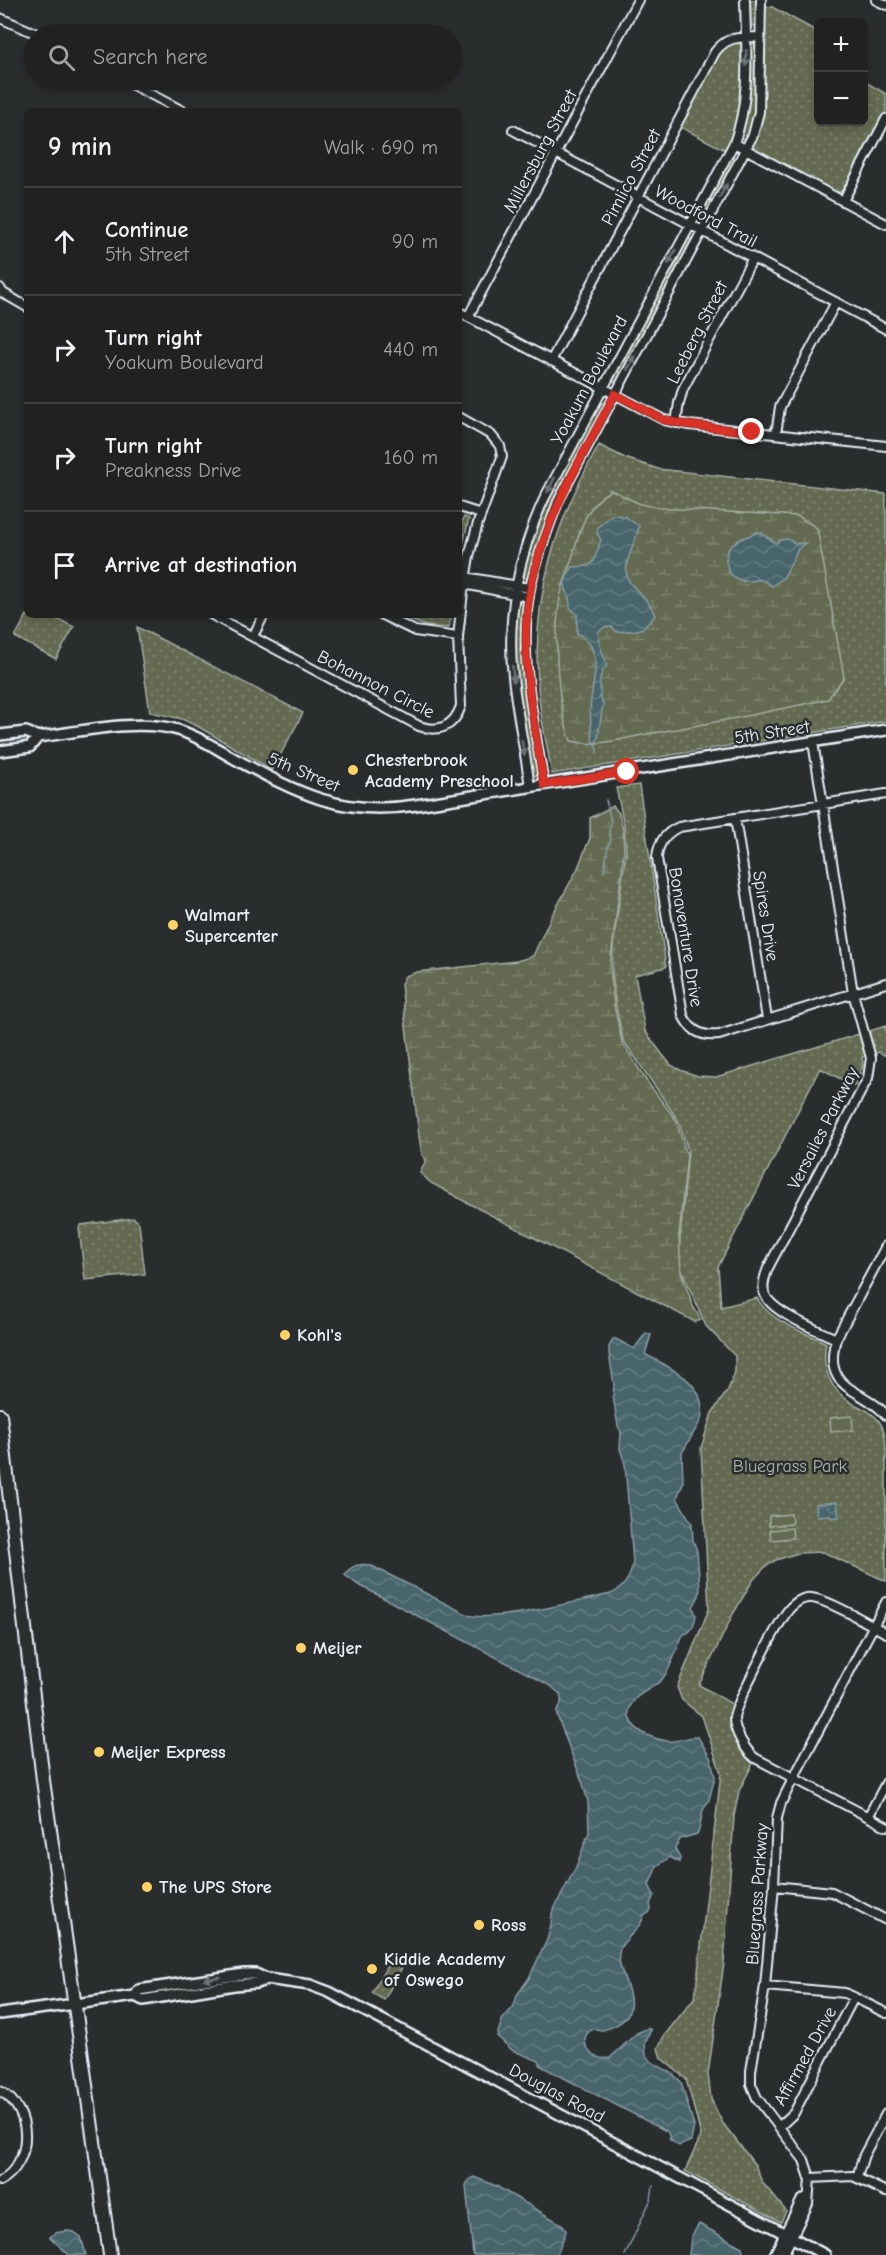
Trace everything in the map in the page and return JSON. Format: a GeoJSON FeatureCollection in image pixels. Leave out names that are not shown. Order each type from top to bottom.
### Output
{"type":"FeatureCollection","features":[{"type":"Feature","properties":{"kind":"main road"},"geometry":{"type":"LineString","coordinates":[[0,1415],[33,1700],[110,2255]]}},
{"type":"Feature","properties":{"kind":"street","name":"Millersburg Street"},"geometry":{"type":"LineString","coordinates":[[468,317],[638,0]]}},
{"type":"Feature","properties":{"kind":"street","name":"Yoakum Boulevard"},"geometry":{"type":"LineString","coordinates":[[530,787],[512,674],[515,590],[537,515],[601,388],[734,143],[742,117],[746,38],[745,0]]}},
{"type":"Feature","properties":{"kind":"street","name":"Yoakum Boulevard"},"geometry":{"type":"LineString","coordinates":[[544,785],[526,670],[526,630],[530,588],[545,536],[558,502],[753,135],[759,112],[761,0]]}},
{"type":"Feature","properties":{"kind":"street"},"geometry":{"type":"LineString","coordinates":[[876,0],[886,5]]}},
{"type":"Feature","properties":{"kind":"street"},"geometry":{"type":"LineString","coordinates":[[0,18],[24,28]]}},
{"type":"Feature","properties":{"kind":"street","name":"Pimlico Street"},"geometry":{"type":"LineString","coordinates":[[551,361],[715,52],[725,41],[760,37]]}},
{"type":"Feature","properties":{"kind":"street"},"geometry":{"type":"LineString","coordinates":[[142,90],[177,108]]}},
{"type":"Feature","properties":{"kind":"street"},"geometry":{"type":"LineString","coordinates":[[843,201],[886,119]]}},
{"type":"Feature","properties":{"kind":"street","name":"Woodford Trail"},"geometry":{"type":"LineString","coordinates":[[513,130],[886,328]]}},
{"type":"Feature","properties":{"kind":"street"},"geometry":{"type":"LineString","coordinates":[[734,143],[886,224]]}},
{"type":"Feature","properties":{"kind":"street","name":"Leeberg Street"},"geometry":{"type":"LineString","coordinates":[[676,423],[683,389],[753,258]]}},
{"type":"Feature","properties":{"kind":"street"},"geometry":{"type":"LineString","coordinates":[[1,292],[24,305]]}},
{"type":"Feature","properties":{"kind":"street"},"geometry":{"type":"LineString","coordinates":[[776,434],[780,407],[836,302]]}},
{"type":"Feature","properties":{"kind":"street"},"geometry":{"type":"LineString","coordinates":[[462,314],[656,417],[676,423],[886,446]]}},
{"type":"Feature","properties":{"kind":"street","name":"Bohannon Circle"},"geometry":{"type":"LineString","coordinates":[[462,419],[491,435],[500,446],[502,453],[501,463],[481,514],[465,580],[462,604]]}},
{"type":"Feature","properties":{"kind":"street"},"geometry":{"type":"LineString","coordinates":[[462,508],[481,514]]}},
{"type":"Feature","properties":{"kind":"street"},"geometry":{"type":"LineString","coordinates":[[465,580],[515,590],[529,597]]}},
{"type":"Feature","properties":{"kind":"street"},"geometry":{"type":"LineString","coordinates":[[515,590],[530,588]]}},
{"type":"Feature","properties":{"kind":"street","name":"Bohannon Circle"},"geometry":{"type":"LineString","coordinates":[[218,618],[419,726],[433,730],[442,729],[451,724],[459,714],[461,706],[458,637],[460,618]]}},
{"type":"Feature","properties":{"kind":"street"},"geometry":{"type":"LineString","coordinates":[[253,636],[262,618]]}},
{"type":"Feature","properties":{"kind":"street"},"geometry":{"type":"LineString","coordinates":[[388,618],[415,631],[458,637]]}},
{"type":"Feature","properties":{"kind":"street","name":"5th Street"},"geometry":{"type":"LineString","coordinates":[[0,735],[26,732],[38,737],[158,726],[179,730],[202,740],[279,783],[319,799],[348,807],[404,807],[886,730]]}},
{"type":"Feature","properties":{"kind":"street","name":"5th Street"},"geometry":{"type":"LineString","coordinates":[[0,751],[30,747],[38,737]]}},
{"type":"Feature","properties":{"kind":"street","name":"Versailes Parkway"},"geometry":{"type":"LineString","coordinates":[[813,742],[853,993],[871,1058],[868,1078],[773,1258],[764,1280],[766,1296],[775,1307],[836,1339]]}},
{"type":"Feature","properties":{"kind":"street","name":"Bonaventure Drive"},"geometry":{"type":"LineString","coordinates":[[886,794],[679,827],[664,837],[658,851],[681,1006],[687,1024],[698,1032],[711,1036],[886,983]]}},
{"type":"Feature","properties":{"kind":"street","name":"Spires Drive"},"geometry":{"type":"LineString","coordinates":[[735,818],[767,1019]]}},
{"type":"Feature","properties":{"kind":"street"},"geometry":{"type":"LineString","coordinates":[[886,1246],[836,1339],[834,1362],[842,1383],[875,1404],[886,1415]]}},
{"type":"Feature","properties":{"kind":"street"},"geometry":{"type":"LineString","coordinates":[[886,1634],[816,1598],[806,1598],[798,1602],[786,1614],[735,1710],[735,1724],[746,1749],[755,1758],[886,1826]]}},
{"type":"Feature","properties":{"kind":"street","name":"Bluegrass Parkway"},"geometry":{"type":"LineString","coordinates":[[810,2178],[804,2160],[757,2098],[751,2084],[751,2071],[765,1986],[774,1886],[777,1818],[781,1803],[886,1602]]}},
{"type":"Feature","properties":{"kind":"street"},"geometry":{"type":"LineString","coordinates":[[868,1816],[886,1782]]}},
{"type":"Feature","properties":{"kind":"street"},"geometry":{"type":"LineString","coordinates":[[774,1886],[832,1892],[886,1920]]}},
{"type":"Feature","properties":{"kind":"street","name":"Douglas Road"},"geometry":{"type":"LineString","coordinates":[[0,2014],[135,1996],[143,2000],[257,1983],[267,1979],[310,1986],[340,1997],[825,2255]]}},
{"type":"Feature","properties":{"kind":"street"},"geometry":{"type":"LineString","coordinates":[[765,1986],[839,1992],[886,2013]]}},
{"type":"Feature","properties":{"kind":"street","name":"Affirmed Drive"},"geometry":{"type":"LineString","coordinates":[[779,2127],[795,2113],[854,1997]]}},
{"type":"Feature","properties":{"kind":"street"},"geometry":{"type":"LineString","coordinates":[[0,2091],[7,2095],[18,2109],[25,2135],[24,2152],[20,2162],[9,2176],[0,2181]]}},
{"type":"Feature","properties":{"kind":"street"},"geometry":{"type":"LineString","coordinates":[[856,2177],[864,2155],[886,2114]]}},
{"type":"Feature","properties":{"kind":"street"},"geometry":{"type":"LineString","coordinates":[[783,2255],[801,2201],[808,2196],[810,2178],[856,2177],[886,2192]]}},
{"type":"Feature","properties":{"kind":"street"},"geometry":{"type":"LineString","coordinates":[[774,2255],[788,2236]]}},
{"type":"Feature","properties":{"kind":"green space"},"geometry":{"type":"Polygon","coordinates":[[[750,0],[758,0],[757,22],[753,26],[749,23],[750,0]]]}},
{"type":"Feature","properties":{"kind":"green space"},"geometry":{"type":"Polygon","coordinates":[[[764,6],[772,7],[814,30],[814,126],[868,126],[868,83],[886,94],[886,111],[848,182],[840,192],[835,192],[758,151],[735,132],[725,150],[680,127],[723,48],[737,42],[763,43],[764,6]]]}},
{"type":"Feature","properties":{"kind":"green space"},"geometry":{"type":"Polygon","coordinates":[[[731,156],[735,158],[735,162],[708,214],[703,216],[699,212],[731,156]]]}},
{"type":"Feature","properties":{"kind":"green space"},"geometry":{"type":"Polygon","coordinates":[[[686,238],[691,239],[692,243],[619,380],[612,381],[686,238]]]}},
{"type":"Feature","properties":{"kind":"green space"},"geometry":{"type":"Polygon","coordinates":[[[599,402],[605,407],[591,434],[529,579],[526,579],[523,575],[534,534],[549,495],[599,402]]]}},
{"type":"Feature","properties":{"kind":"green space"},"geometry":{"type":"Polygon","coordinates":[[[599,445],[625,458],[658,469],[886,494],[886,721],[552,774],[538,684],[537,651],[543,589],[559,531],[583,474],[599,445]]]}},
{"type":"Feature","properties":{"kind":"green space"},"geometry":{"type":"Polygon","coordinates":[[[611,490],[640,504],[660,508],[798,516],[817,528],[844,677],[828,699],[609,742],[571,741],[566,727],[558,674],[559,604],[585,518],[602,496],[611,490]]]}},
{"type":"Feature","properties":{"kind":"green space"},"geometry":{"type":"Polygon","coordinates":[[[464,517],[469,519],[462,547],[464,517]]]}},
{"type":"Feature","properties":{"kind":"green space"},"geometry":{"type":"Polygon","coordinates":[[[521,602],[523,604],[520,649],[538,773],[536,776],[533,774],[516,679],[517,605],[521,602]]]}},
{"type":"Feature","properties":{"kind":"green space"},"geometry":{"type":"Polygon","coordinates":[[[25,618],[56,618],[74,627],[56,659],[15,637],[25,618]]]}},
{"type":"Feature","properties":{"kind":"green space"},"geometry":{"type":"Polygon","coordinates":[[[411,618],[451,618],[449,628],[426,626],[410,620],[411,618]]]}},
{"type":"Feature","properties":{"kind":"green space"},"geometry":{"type":"Polygon","coordinates":[[[137,627],[303,713],[272,770],[199,727],[182,719],[150,712],[137,627]]]}},
{"type":"Feature","properties":{"kind":"green space","name":"Bluegrass Park"},"geometry":{"type":"Polygon","coordinates":[[[639,785],[666,967],[635,975],[645,1031],[671,1065],[698,1076],[716,1077],[886,1026],[886,1056],[879,1052],[862,1057],[863,1066],[854,1086],[820,1068],[718,1267],[721,1307],[757,1298],[778,1320],[826,1343],[826,1370],[833,1385],[844,1398],[879,1421],[884,1430],[886,1448],[886,1581],[823,1552],[798,1553],[776,1560],[766,1566],[753,1580],[733,1614],[699,1685],[732,1704],[730,1720],[734,1736],[737,1744],[753,1763],[739,1791],[734,1816],[724,1963],[708,2074],[711,2099],[722,2122],[755,2165],[762,2182],[786,2211],[781,2222],[685,2171],[701,2136],[686,2079],[661,2058],[658,2048],[664,2036],[695,1997],[721,1773],[702,1716],[682,1700],[677,1687],[709,1609],[701,1448],[712,1413],[728,1390],[735,1372],[735,1356],[706,1326],[678,1262],[688,1150],[678,1120],[623,1040],[615,1002],[612,971],[613,946],[626,852],[624,824],[616,788],[639,785]]]}},
{"type":"Feature","properties":{"kind":"green space"},"geometry":{"type":"Polygon","coordinates":[[[613,806],[619,813],[623,830],[624,853],[610,966],[614,1005],[622,1042],[646,1080],[676,1120],[687,1155],[679,1236],[681,1272],[693,1306],[701,1320],[695,1322],[466,1202],[431,1183],[420,1173],[426,1160],[422,1155],[419,1136],[401,984],[405,976],[417,972],[517,961],[533,956],[577,870],[590,838],[590,818],[613,806]]]}},
{"type":"Feature","properties":{"kind":"green space"},"geometry":{"type":"Polygon","coordinates":[[[134,1218],[139,1223],[145,1274],[85,1280],[79,1228],[81,1225],[134,1218]]]}},
{"type":"Feature","properties":{"kind":"green space"},"geometry":{"type":"Polygon","coordinates":[[[852,1416],[853,1430],[831,1432],[830,1418],[852,1416]]]}},
{"type":"Feature","properties":{"kind":"green space"},"geometry":{"type":"Polygon","coordinates":[[[791,1514],[792,1524],[769,1526],[769,1516],[791,1514]]]}},
{"type":"Feature","properties":{"kind":"green space"},"geometry":{"type":"Polygon","coordinates":[[[792,1528],[793,1538],[771,1540],[770,1530],[792,1528]]]}},
{"type":"Feature","properties":{"kind":"green space"},"geometry":{"type":"Polygon","coordinates":[[[393,1955],[405,1962],[384,2000],[372,1993],[393,1955]]]}},
{"type":"Feature","properties":{"kind":"water"},"geometry":{"type":"Polygon","coordinates":[[[612,515],[624,516],[639,526],[626,571],[628,579],[655,615],[647,625],[639,630],[617,632],[612,627],[605,627],[598,632],[607,665],[600,679],[600,697],[603,704],[597,742],[593,743],[590,711],[595,672],[594,654],[591,646],[577,633],[577,614],[570,608],[565,584],[573,567],[589,566],[594,561],[601,540],[597,533],[598,527],[612,515]]]}},
{"type":"Feature","properties":{"kind":"water"},"geometry":{"type":"Polygon","coordinates":[[[759,532],[776,543],[788,539],[795,544],[805,543],[798,549],[784,577],[772,586],[762,580],[740,580],[728,570],[726,559],[733,544],[759,532]]]}},
{"type":"Feature","properties":{"kind":"water"},"geometry":{"type":"Polygon","coordinates":[[[646,1333],[651,1335],[645,1354],[686,1378],[694,1386],[702,1407],[701,1420],[682,1453],[683,1483],[677,1498],[692,1524],[700,1588],[699,1596],[693,1607],[696,1615],[692,1629],[683,1635],[663,1678],[637,1697],[629,1714],[635,1727],[658,1739],[671,1741],[698,1737],[711,1759],[715,1777],[697,1834],[680,1839],[675,1849],[680,1858],[679,1862],[670,1857],[657,1866],[649,1885],[654,1895],[650,1904],[651,1909],[620,1948],[620,1966],[630,1997],[629,2012],[622,2021],[611,2028],[592,2030],[587,2034],[585,2040],[588,2050],[593,2055],[610,2058],[637,2033],[648,2028],[651,2030],[645,2043],[646,2056],[653,2063],[672,2073],[681,2082],[694,2126],[691,2141],[679,2146],[670,2140],[668,2132],[541,2066],[539,2061],[512,2050],[497,2036],[502,2020],[514,2006],[517,1995],[529,1978],[547,1940],[552,1913],[576,1867],[589,1832],[588,1802],[557,1715],[561,1695],[551,1686],[357,1584],[345,1575],[357,1565],[372,1566],[468,1615],[480,1617],[538,1610],[611,1594],[620,1589],[629,1577],[633,1562],[625,1464],[620,1449],[621,1432],[613,1396],[614,1385],[609,1347],[613,1339],[616,1339],[634,1349],[646,1333]]]}},
{"type":"Feature","properties":{"kind":"water"},"geometry":{"type":"Polygon","coordinates":[[[837,1502],[839,1517],[817,1516],[816,1504],[837,1502]]]}},
{"type":"Feature","properties":{"kind":"water"},"geometry":{"type":"Polygon","coordinates":[[[474,2177],[496,2186],[563,2225],[566,2231],[557,2255],[473,2255],[466,2186],[468,2180],[474,2177]]]}},
{"type":"Feature","properties":{"kind":"water"},"geometry":{"type":"Polygon","coordinates":[[[699,2224],[742,2247],[744,2255],[689,2255],[691,2237],[699,2224]]]}},
{"type":"Feature","properties":{"kind":"water"},"geometry":{"type":"Polygon","coordinates":[[[74,2232],[81,2237],[86,2255],[69,2255],[50,2237],[55,2233],[74,2232]]]}},
{"type":"Feature","properties":{"kind":"waterway"},"geometry":{"type":"LineString","coordinates":[[595,742],[597,752]]}},
{"type":"Feature","properties":{"kind":"waterway"},"geometry":{"type":"LineString","coordinates":[[604,872],[611,840],[609,832],[611,822],[606,800]]}},
{"type":"Feature","properties":{"kind":"waterway"},"geometry":{"type":"LineString","coordinates":[[625,2255],[651,2199],[653,2186]]}},
{"type":"Feature","properties":{"kind":"place","name":"Chesterbrook Academy Preschool"},"geometry":{"type":"Point","coordinates":[353,770]}},
{"type":"Feature","properties":{"kind":"place","name":"Walmart Supercenter"},"geometry":{"type":"Point","coordinates":[173,925]}},
{"type":"Feature","properties":{"kind":"place","name":"Kohl's"},"geometry":{"type":"Point","coordinates":[285,1335]}},
{"type":"Feature","properties":{"kind":"place","name":"Meijer"},"geometry":{"type":"Point","coordinates":[301,1648]}},
{"type":"Feature","properties":{"kind":"place","name":"Meijer Express"},"geometry":{"type":"Point","coordinates":[99,1752]}},
{"type":"Feature","properties":{"kind":"place","name":"The UPS Store"},"geometry":{"type":"Point","coordinates":[147,1887]}},
{"type":"Feature","properties":{"kind":"place","name":"Ross"},"geometry":{"type":"Point","coordinates":[479,1925]}},
{"type":"Feature","properties":{"kind":"place","name":"Kiddie Academy of Oswego"},"geometry":{"type":"Point","coordinates":[372,1969]}},
{"type":"Feature","properties":{"kind":"route"},"geometry":{"type":"LineString","coordinates":[[627,772],[544,785],[526,670],[526,630],[530,588],[545,536],[558,502],[615,394],[664,420],[752,432]]}}]}
